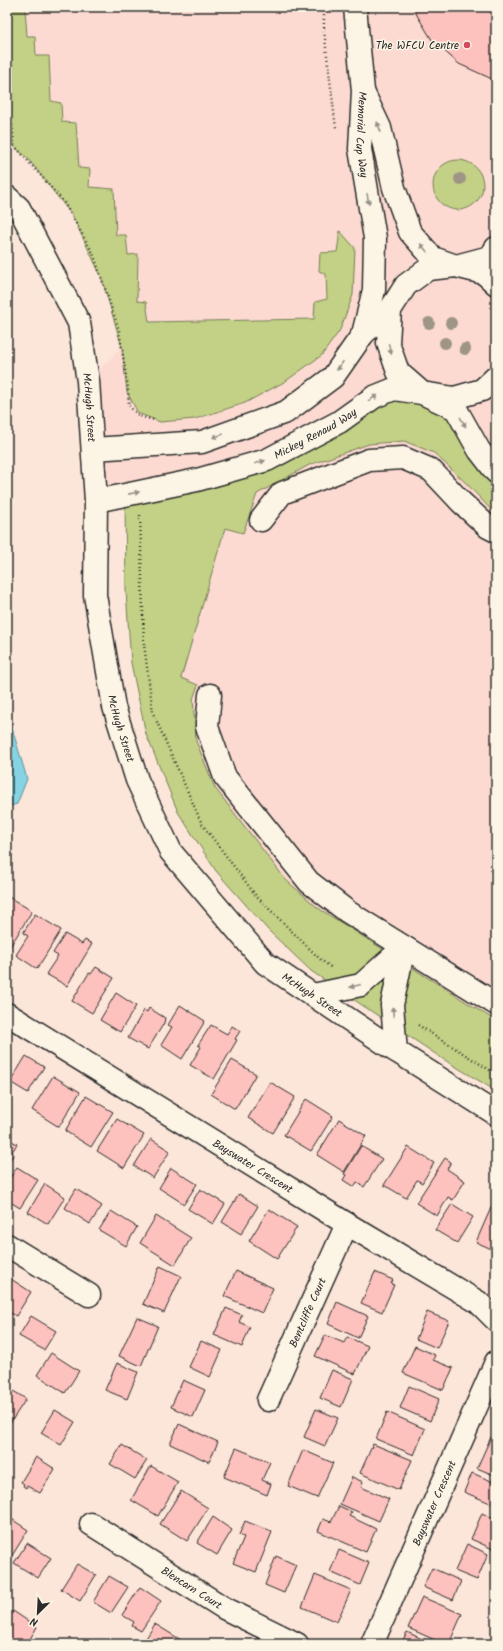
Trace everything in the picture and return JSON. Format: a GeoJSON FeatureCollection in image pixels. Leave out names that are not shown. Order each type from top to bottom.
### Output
{"type":"FeatureCollection","features":[{"type":"Feature","properties":{"kind":"street"},"geometry":{"type":"LineString","coordinates":[[355,7],[363,91]]}},
{"type":"Feature","properties":{"kind":"street","name":"Memorial Cup Way"},"geometry":{"type":"LineString","coordinates":[[363,91],[380,128],[394,188],[410,232],[433,258],[484,273],[496,284]]}},
{"type":"Feature","properties":{"kind":"street","name":"Memorial Cup Way"},"geometry":{"type":"LineString","coordinates":[[363,91],[360,149],[375,238],[374,290],[363,334]]}},
{"type":"Feature","properties":{"kind":"street","name":"McHugh Street"},"geometry":{"type":"LineString","coordinates":[[7,197],[20,208],[79,323],[88,381],[96,501],[95,595],[114,707],[137,780],[171,852],[265,963],[396,1051],[496,1114]]}},
{"type":"Feature","properties":{"kind":"street"},"geometry":{"type":"LineString","coordinates":[[92,449],[202,442],[286,412],[333,377],[363,334],[390,310],[406,285],[428,269],[456,266],[490,257],[496,248]]}},
{"type":"Feature","properties":{"kind":"street"},"geometry":{"type":"LineString","coordinates":[[390,310],[388,343],[398,372],[422,393],[454,398],[482,390],[496,377]]}},
{"type":"Feature","properties":{"kind":"street","name":"Mickey Renaud Way"},"geometry":{"type":"LineString","coordinates":[[96,501],[197,480],[267,460],[339,422],[374,397],[394,389],[422,393],[456,409],[479,450],[496,472]]}},
{"type":"Feature","properties":{"kind":"street"},"geometry":{"type":"LineString","coordinates":[[261,520],[282,493],[369,460],[403,458],[431,470],[461,502],[488,527],[496,531]]}},
{"type":"Feature","properties":{"kind":"street"},"geometry":{"type":"LineString","coordinates":[[210,695],[207,727],[226,777],[309,882],[348,912],[496,1004]]}},
{"type":"Feature","properties":{"kind":"street"},"geometry":{"type":"LineString","coordinates":[[313,995],[361,985],[404,947]]}},
{"type":"Feature","properties":{"kind":"street"},"geometry":{"type":"LineString","coordinates":[[396,1051],[392,1005],[404,947]]}},
{"type":"Feature","properties":{"kind":"street","name":"Bayswater Crescent"},"geometry":{"type":"LineString","coordinates":[[7,1014],[347,1224],[478,1302],[496,1320]]}},
{"type":"Feature","properties":{"kind":"street","name":"Bentcliffe Court"},"geometry":{"type":"LineString","coordinates":[[268,1400],[347,1224]]}},
{"type":"Feature","properties":{"kind":"street"},"geometry":{"type":"LineString","coordinates":[[7,1245],[89,1295]]}},
{"type":"Feature","properties":{"kind":"street","name":"Bayswater Crescent"},"geometry":{"type":"LineString","coordinates":[[372,1644],[496,1362]]}},
{"type":"Feature","properties":{"kind":"street","name":"Blencarn Court"},"geometry":{"type":"LineString","coordinates":[[91,1524],[224,1608],[297,1644]]}},
{"type":"Feature","properties":{"kind":"path"},"geometry":{"type":"LineString","coordinates":[[324,7],[324,31],[337,130]]}},
{"type":"Feature","properties":{"kind":"path"},"geometry":{"type":"LineString","coordinates":[[7,120],[12,125],[14,144]]}},
{"type":"Feature","properties":{"kind":"path"},"geometry":{"type":"LineString","coordinates":[[7,140],[14,144],[25,159],[63,201],[93,253],[119,330],[128,388],[129,406],[138,416],[161,423]]}},
{"type":"Feature","properties":{"kind":"shaded area"},"geometry":{"type":"Polygon","coordinates":[[[7,7],[496,7],[496,1091],[443,1059],[311,971],[268,930],[216,871],[178,812],[146,734],[131,663],[126,591],[125,496],[96,501],[88,381],[122,347],[101,276],[72,215],[28,159],[7,140],[7,7]]]}},
{"type":"Feature","properties":{"kind":"green space"},"geometry":{"type":"Polygon","coordinates":[[[7,7],[28,7],[25,8],[27,36],[35,36],[36,56],[49,56],[51,101],[61,103],[62,122],[76,123],[79,168],[90,169],[89,187],[114,189],[116,235],[126,235],[128,255],[138,254],[137,301],[146,302],[149,322],[314,319],[315,302],[327,299],[326,274],[319,271],[320,253],[337,252],[340,231],[355,248],[353,295],[340,330],[322,355],[286,381],[245,403],[195,419],[160,422],[138,413],[127,392],[122,347],[101,276],[72,215],[28,159],[7,140],[7,7]]]}},
{"type":"Feature","properties":{"kind":"green space"},"geometry":{"type":"Polygon","coordinates":[[[458,160],[467,162],[478,171],[483,185],[481,194],[472,205],[458,210],[449,208],[438,199],[433,185],[435,176],[444,165],[458,160]]]}},
{"type":"Feature","properties":{"kind":"green space"},"geometry":{"type":"Polygon","coordinates":[[[374,397],[456,409],[496,472],[496,515],[468,485],[434,453],[404,441],[369,444],[309,465],[257,494],[243,533],[225,528],[181,678],[198,685],[193,699],[196,741],[215,788],[286,880],[318,908],[496,1021],[496,1091],[443,1059],[311,971],[268,930],[216,871],[178,812],[146,734],[131,663],[126,591],[125,495],[267,460],[374,397]]]}},
{"type":"Feature","properties":{"kind":"water"},"geometry":{"type":"Polygon","coordinates":[[[7,711],[27,779],[17,804],[7,807],[7,711]]]}},
{"type":"Feature","properties":{"kind":"building","name":"The WFCU Centre"},"geometry":{"type":"Polygon","coordinates":[[[412,7],[496,7],[496,68],[492,79],[459,64],[432,40],[412,7]]]}},
{"type":"Feature","properties":{"kind":"building"},"geometry":{"type":"Polygon","coordinates":[[[7,896],[32,911],[8,950],[7,949],[7,896]]]}},
{"type":"Feature","properties":{"kind":"building"},"geometry":{"type":"Polygon","coordinates":[[[35,914],[61,930],[37,969],[16,955],[28,936],[23,933],[35,914]]]}},
{"type":"Feature","properties":{"kind":"building"},"geometry":{"type":"Polygon","coordinates":[[[65,934],[82,944],[85,940],[92,944],[67,986],[46,974],[58,956],[53,953],[65,934]]]}},
{"type":"Feature","properties":{"kind":"building"},"geometry":{"type":"Polygon","coordinates":[[[96,967],[114,978],[92,1013],[72,1001],[89,973],[91,974],[96,967]]]}},
{"type":"Feature","properties":{"kind":"building"},"geometry":{"type":"Polygon","coordinates":[[[116,993],[136,1006],[120,1032],[100,1020],[116,993]]]}},
{"type":"Feature","properties":{"kind":"building"},"geometry":{"type":"Polygon","coordinates":[[[180,1005],[205,1021],[182,1059],[161,1045],[172,1027],[168,1025],[180,1005]]]}},
{"type":"Feature","properties":{"kind":"building"},"geometry":{"type":"Polygon","coordinates":[[[149,1008],[165,1018],[164,1023],[148,1049],[128,1038],[144,1010],[147,1012],[149,1008]]]}},
{"type":"Feature","properties":{"kind":"building"},"geometry":{"type":"Polygon","coordinates":[[[211,1025],[227,1034],[232,1026],[240,1031],[235,1039],[237,1040],[214,1079],[190,1065],[201,1047],[198,1045],[211,1025]]]}},
{"type":"Feature","properties":{"kind":"building"},"geometry":{"type":"Polygon","coordinates":[[[26,1056],[44,1067],[28,1093],[10,1082],[26,1056]]]}},
{"type":"Feature","properties":{"kind":"building"},"geometry":{"type":"Polygon","coordinates":[[[232,1060],[256,1074],[235,1109],[211,1094],[232,1060]]]}},
{"type":"Feature","properties":{"kind":"building"},"geometry":{"type":"Polygon","coordinates":[[[53,1076],[80,1092],[59,1127],[32,1110],[53,1076]]]}},
{"type":"Feature","properties":{"kind":"building"},"geometry":{"type":"Polygon","coordinates":[[[270,1082],[295,1097],[273,1133],[248,1118],[270,1082]]]}},
{"type":"Feature","properties":{"kind":"building"},"geometry":{"type":"Polygon","coordinates":[[[86,1096],[113,1112],[91,1147],[65,1131],[86,1096]]]}},
{"type":"Feature","properties":{"kind":"building"},"geometry":{"type":"Polygon","coordinates":[[[306,1099],[333,1116],[311,1151],[284,1135],[306,1099]]]}},
{"type":"Feature","properties":{"kind":"building"},"geometry":{"type":"Polygon","coordinates":[[[117,1119],[144,1135],[124,1168],[97,1151],[117,1119]]]}},
{"type":"Feature","properties":{"kind":"building"},"geometry":{"type":"Polygon","coordinates":[[[339,1119],[366,1136],[344,1172],[317,1155],[339,1119]]]}},
{"type":"Feature","properties":{"kind":"building"},"geometry":{"type":"Polygon","coordinates":[[[7,1138],[17,1144],[12,1152],[14,1154],[7,1164],[7,1138]]]}},
{"type":"Feature","properties":{"kind":"building"},"geometry":{"type":"Polygon","coordinates":[[[151,1139],[170,1151],[153,1178],[134,1166],[151,1139]]]}},
{"type":"Feature","properties":{"kind":"building"},"geometry":{"type":"Polygon","coordinates":[[[361,1146],[382,1159],[364,1187],[357,1182],[354,1187],[343,1180],[346,1175],[344,1174],[361,1146]]]}},
{"type":"Feature","properties":{"kind":"building"},"geometry":{"type":"Polygon","coordinates":[[[408,1147],[434,1163],[422,1183],[417,1180],[406,1198],[384,1185],[408,1147]]]}},
{"type":"Feature","properties":{"kind":"building"},"geometry":{"type":"Polygon","coordinates":[[[445,1158],[451,1162],[447,1169],[465,1181],[453,1200],[448,1197],[437,1216],[416,1203],[445,1158]]]}},
{"type":"Feature","properties":{"kind":"building"},"geometry":{"type":"Polygon","coordinates":[[[17,1167],[38,1180],[20,1208],[7,1200],[7,1183],[17,1167]]]}},
{"type":"Feature","properties":{"kind":"building"},"geometry":{"type":"Polygon","coordinates":[[[171,1168],[197,1184],[184,1204],[159,1188],[171,1168]]]}},
{"type":"Feature","properties":{"kind":"building"},"geometry":{"type":"Polygon","coordinates":[[[45,1184],[65,1197],[48,1224],[28,1212],[45,1184]]]}},
{"type":"Feature","properties":{"kind":"building"},"geometry":{"type":"Polygon","coordinates":[[[76,1189],[102,1206],[90,1224],[65,1208],[76,1189]]]}},
{"type":"Feature","properties":{"kind":"building"},"geometry":{"type":"Polygon","coordinates":[[[200,1189],[225,1204],[213,1224],[188,1209],[200,1189]]]}},
{"type":"Feature","properties":{"kind":"building"},"geometry":{"type":"Polygon","coordinates":[[[239,1194],[258,1206],[241,1234],[222,1222],[239,1194]]]}},
{"type":"Feature","properties":{"kind":"building"},"geometry":{"type":"Polygon","coordinates":[[[494,1201],[496,1202],[496,1251],[476,1242],[494,1201]]]}},
{"type":"Feature","properties":{"kind":"building"},"geometry":{"type":"Polygon","coordinates":[[[452,1204],[473,1217],[457,1243],[435,1230],[452,1204]]]}},
{"type":"Feature","properties":{"kind":"building"},"geometry":{"type":"Polygon","coordinates":[[[269,1209],[297,1227],[277,1259],[249,1241],[269,1209]]]}},
{"type":"Feature","properties":{"kind":"building"},"geometry":{"type":"Polygon","coordinates":[[[111,1211],[137,1227],[126,1246],[99,1230],[111,1211]]]}},
{"type":"Feature","properties":{"kind":"building"},"geometry":{"type":"Polygon","coordinates":[[[156,1216],[191,1238],[175,1265],[140,1243],[156,1216]]]}},
{"type":"Feature","properties":{"kind":"building"},"geometry":{"type":"Polygon","coordinates":[[[160,1266],[181,1276],[164,1313],[143,1304],[160,1266]]]}},
{"type":"Feature","properties":{"kind":"building"},"geometry":{"type":"Polygon","coordinates":[[[236,1271],[273,1288],[262,1313],[224,1296],[236,1271]]]}},
{"type":"Feature","properties":{"kind":"building"},"geometry":{"type":"Polygon","coordinates":[[[375,1272],[393,1280],[391,1284],[394,1285],[382,1312],[361,1303],[375,1272]]]}},
{"type":"Feature","properties":{"kind":"building"},"geometry":{"type":"Polygon","coordinates":[[[11,1279],[31,1292],[16,1316],[7,1311],[7,1286],[11,1279]]]}},
{"type":"Feature","properties":{"kind":"building"},"geometry":{"type":"Polygon","coordinates":[[[337,1302],[368,1316],[358,1338],[328,1324],[337,1302]]]}},
{"type":"Feature","properties":{"kind":"building"},"geometry":{"type":"Polygon","coordinates":[[[226,1308],[242,1315],[239,1322],[250,1327],[242,1347],[214,1335],[226,1308]]]}},
{"type":"Feature","properties":{"kind":"building"},"geometry":{"type":"Polygon","coordinates":[[[427,1312],[449,1321],[437,1348],[416,1339],[427,1312]]]}},
{"type":"Feature","properties":{"kind":"building"},"geometry":{"type":"Polygon","coordinates":[[[31,1316],[56,1331],[44,1350],[19,1336],[31,1316]]]}},
{"type":"Feature","properties":{"kind":"building"},"geometry":{"type":"Polygon","coordinates":[[[137,1317],[158,1326],[141,1366],[119,1356],[137,1317]]]}},
{"type":"Feature","properties":{"kind":"building"},"geometry":{"type":"Polygon","coordinates":[[[325,1335],[344,1343],[347,1337],[368,1346],[355,1374],[315,1356],[325,1335]]]}},
{"type":"Feature","properties":{"kind":"building"},"geometry":{"type":"Polygon","coordinates":[[[201,1341],[222,1350],[210,1377],[189,1367],[201,1341]]]}},
{"type":"Feature","properties":{"kind":"building"},"geometry":{"type":"Polygon","coordinates":[[[415,1346],[435,1355],[433,1360],[453,1368],[443,1390],[403,1373],[415,1346]]]}},
{"type":"Feature","properties":{"kind":"building"},"geometry":{"type":"Polygon","coordinates":[[[51,1353],[79,1371],[65,1393],[37,1375],[51,1353]]]}},
{"type":"Feature","properties":{"kind":"building"},"geometry":{"type":"Polygon","coordinates":[[[117,1363],[138,1372],[127,1399],[105,1390],[117,1363]]]}},
{"type":"Feature","properties":{"kind":"building"},"geometry":{"type":"Polygon","coordinates":[[[332,1370],[353,1379],[341,1407],[320,1398],[332,1370]]]}},
{"type":"Feature","properties":{"kind":"building"},"geometry":{"type":"Polygon","coordinates":[[[183,1380],[205,1390],[193,1417],[171,1407],[183,1380]]]}},
{"type":"Feature","properties":{"kind":"building"},"geometry":{"type":"Polygon","coordinates":[[[409,1386],[439,1399],[430,1421],[400,1408],[409,1386]]]}},
{"type":"Feature","properties":{"kind":"building"},"geometry":{"type":"Polygon","coordinates":[[[7,1387],[26,1399],[7,1428],[7,1387]]]}},
{"type":"Feature","properties":{"kind":"building"},"geometry":{"type":"Polygon","coordinates":[[[316,1409],[338,1418],[325,1446],[304,1437],[316,1409]]]}},
{"type":"Feature","properties":{"kind":"building"},"geometry":{"type":"Polygon","coordinates":[[[55,1410],[75,1422],[61,1445],[41,1433],[55,1410]]]}},
{"type":"Feature","properties":{"kind":"building"},"geometry":{"type":"Polygon","coordinates":[[[387,1412],[425,1429],[414,1455],[376,1439],[387,1412]]]}},
{"type":"Feature","properties":{"kind":"building"},"geometry":{"type":"Polygon","coordinates":[[[179,1424],[218,1442],[209,1462],[170,1444],[179,1424]]]}},
{"type":"Feature","properties":{"kind":"building"},"geometry":{"type":"Polygon","coordinates":[[[491,1437],[496,1439],[496,1476],[477,1468],[491,1437]]]}},
{"type":"Feature","properties":{"kind":"building"},"geometry":{"type":"Polygon","coordinates":[[[373,1444],[412,1460],[399,1490],[360,1473],[373,1444]]]}},
{"type":"Feature","properties":{"kind":"building"},"geometry":{"type":"Polygon","coordinates":[[[122,1445],[147,1460],[135,1479],[110,1464],[122,1445]]]}},
{"type":"Feature","properties":{"kind":"building"},"geometry":{"type":"Polygon","coordinates":[[[236,1448],[270,1462],[262,1480],[271,1484],[267,1495],[224,1477],[236,1448]]]}},
{"type":"Feature","properties":{"kind":"building"},"geometry":{"type":"Polygon","coordinates":[[[303,1450],[333,1463],[317,1498],[288,1486],[303,1450]]]}},
{"type":"Feature","properties":{"kind":"building"},"geometry":{"type":"Polygon","coordinates":[[[36,1457],[55,1469],[40,1493],[27,1486],[26,1488],[21,1482],[36,1457]]]}},
{"type":"Feature","properties":{"kind":"building"},"geometry":{"type":"Polygon","coordinates":[[[151,1466],[178,1482],[158,1516],[131,1500],[151,1466]]]}},
{"type":"Feature","properties":{"kind":"building"},"geometry":{"type":"Polygon","coordinates":[[[472,1473],[496,1483],[495,1505],[464,1492],[472,1473]]]}},
{"type":"Feature","properties":{"kind":"building"},"geometry":{"type":"Polygon","coordinates":[[[352,1477],[363,1482],[361,1487],[389,1499],[379,1521],[340,1504],[352,1477]]]}},
{"type":"Feature","properties":{"kind":"building"},"geometry":{"type":"Polygon","coordinates":[[[181,1491],[208,1508],[187,1541],[160,1524],[181,1491]]]}},
{"type":"Feature","properties":{"kind":"building"},"geometry":{"type":"Polygon","coordinates":[[[339,1506],[352,1512],[349,1516],[376,1529],[366,1552],[318,1531],[323,1519],[331,1522],[339,1506]]]}},
{"type":"Feature","properties":{"kind":"building"},"geometry":{"type":"Polygon","coordinates":[[[482,1513],[496,1520],[496,1541],[493,1549],[471,1539],[482,1513]]]}},
{"type":"Feature","properties":{"kind":"building"},"geometry":{"type":"Polygon","coordinates":[[[7,1516],[28,1530],[8,1562],[7,1561],[7,1516]]]}},
{"type":"Feature","properties":{"kind":"building"},"geometry":{"type":"Polygon","coordinates":[[[213,1517],[232,1530],[217,1555],[197,1543],[213,1517]]]}},
{"type":"Feature","properties":{"kind":"building"},"geometry":{"type":"Polygon","coordinates":[[[245,1521],[272,1532],[256,1572],[233,1563],[244,1537],[239,1535],[245,1521]]]}},
{"type":"Feature","properties":{"kind":"building"},"geometry":{"type":"Polygon","coordinates":[[[27,1543],[51,1558],[38,1578],[14,1563],[27,1543]]]}},
{"type":"Feature","properties":{"kind":"building"},"geometry":{"type":"Polygon","coordinates":[[[467,1544],[488,1554],[477,1580],[455,1571],[467,1544]]]}},
{"type":"Feature","properties":{"kind":"building"},"geometry":{"type":"Polygon","coordinates":[[[339,1550],[369,1563],[360,1585],[330,1572],[339,1550]]]}},
{"type":"Feature","properties":{"kind":"building"},"geometry":{"type":"Polygon","coordinates":[[[276,1556],[296,1565],[284,1593],[265,1585],[276,1556]]]}},
{"type":"Feature","properties":{"kind":"building"},"geometry":{"type":"Polygon","coordinates":[[[77,1564],[96,1575],[80,1601],[61,1589],[77,1564]]]}},
{"type":"Feature","properties":{"kind":"building"},"geometry":{"type":"Polygon","coordinates":[[[432,1568],[461,1581],[453,1600],[423,1587],[432,1568]]]}},
{"type":"Feature","properties":{"kind":"building"},"geometry":{"type":"Polygon","coordinates":[[[315,1575],[351,1590],[337,1622],[302,1607],[315,1575]]]}},
{"type":"Feature","properties":{"kind":"building"},"geometry":{"type":"Polygon","coordinates":[[[109,1576],[128,1587],[111,1613],[93,1602],[109,1576]]]}},
{"type":"Feature","properties":{"kind":"building"},"geometry":{"type":"Polygon","coordinates":[[[140,1587],[161,1601],[141,1631],[132,1626],[134,1622],[122,1615],[140,1587]]]}},
{"type":"Feature","properties":{"kind":"building"},"geometry":{"type":"Polygon","coordinates":[[[422,1597],[462,1614],[449,1644],[444,1644],[408,1628],[422,1597]]]}},
{"type":"Feature","properties":{"kind":"building"},"geometry":{"type":"Polygon","coordinates":[[[13,1611],[37,1627],[27,1644],[7,1644],[7,1630],[11,1624],[7,1621],[13,1611]]]}},
{"type":"Feature","properties":{"kind":"building"},"geometry":{"type":"Polygon","coordinates":[[[155,1624],[181,1640],[178,1644],[143,1643],[155,1624]]]}},
{"type":"Feature","properties":{"kind":"building"},"geometry":{"type":"Polygon","coordinates":[[[407,1632],[433,1644],[401,1644],[407,1632]]]}},
{"type":"Feature","properties":{"kind":"place","name":"The WFCU Centre"},"geometry":{"type":"Point","coordinates":[467,45]}}]}
